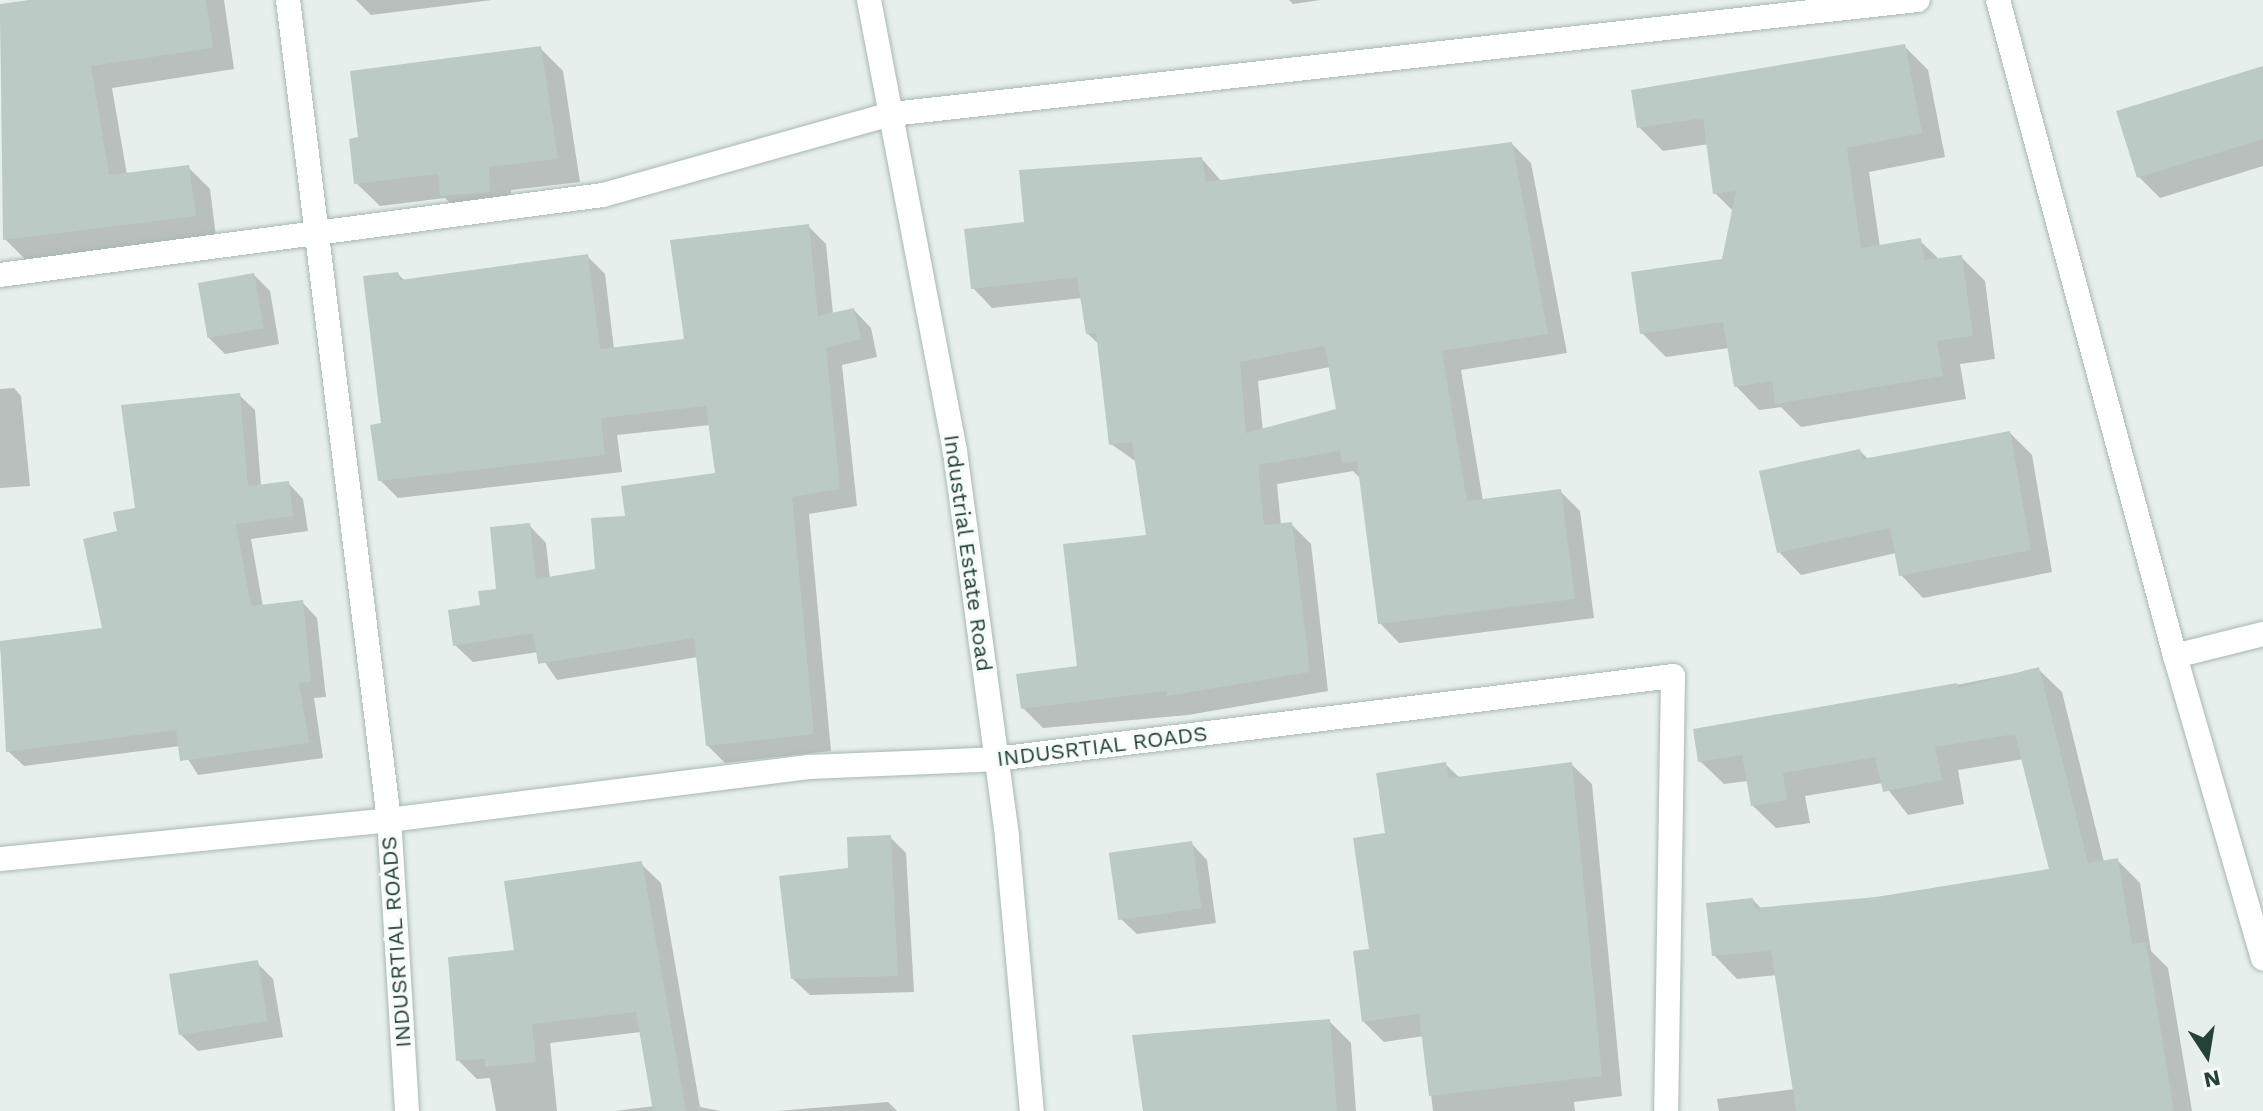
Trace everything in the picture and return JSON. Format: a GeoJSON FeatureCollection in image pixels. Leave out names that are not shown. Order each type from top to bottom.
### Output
{"type":"FeatureCollection","features":[{"type":"Feature","properties":{"kind":"street"},"geometry":{"type":"LineString","coordinates":[[0,859],[389,820],[314,236],[288,0]]}},
{"type":"Feature","properties":{"kind":"street","name":"Industrial Estate Road"},"geometry":{"type":"LineString","coordinates":[[869,0],[955,451],[996,759],[1032,1111]]}},
{"type":"Feature","properties":{"kind":"street"},"geometry":{"type":"LineString","coordinates":[[0,275],[314,236],[603,195],[892,114],[1918,0]]}},
{"type":"Feature","properties":{"kind":"street"},"geometry":{"type":"LineString","coordinates":[[1998,0],[2175,656],[2263,958]]}},
{"type":"Feature","properties":{"kind":"street"},"geometry":{"type":"LineString","coordinates":[[2175,656],[2263,634]]}},
{"type":"Feature","properties":{"kind":"street","name":"INDUSRTIAL ROADS"},"geometry":{"type":"LineString","coordinates":[[407,1111],[389,820],[809,767],[996,759],[1673,676],[1666,1111]]}},
{"type":"Feature","properties":{"kind":"building"},"geometry":{"type":"Polygon","coordinates":[[[29,0],[206,0],[213,48],[91,66],[109,175],[189,165],[196,216],[3,240],[0,4],[29,0]]]}},
{"type":"Feature","properties":{"kind":"building"},"geometry":{"type":"Polygon","coordinates":[[[1905,44],[1922,133],[1847,148],[1861,248],[1921,238],[1924,260],[1962,255],[1973,336],[1937,341],[1943,376],[1775,404],[1772,381],[1734,387],[1723,322],[1640,334],[1631,272],[1722,259],[1736,191],[1713,194],[1703,118],[1637,128],[1631,90],[1905,44]]]}},
{"type":"Feature","properties":{"kind":"building"},"geometry":{"type":"Polygon","coordinates":[[[541,46],[558,159],[489,167],[490,192],[440,196],[438,174],[354,184],[349,139],[358,137],[350,71],[541,46]]]}},
{"type":"Feature","properties":{"kind":"building"},"geometry":{"type":"Polygon","coordinates":[[[2263,66],[2263,139],[2137,178],[2116,111],[2263,66]]]}},
{"type":"Feature","properties":{"kind":"building"},"geometry":{"type":"Polygon","coordinates":[[[1512,142],[1548,334],[1442,351],[1467,501],[1561,489],[1575,599],[1378,624],[1357,461],[1342,463],[1340,451],[1258,465],[1264,525],[1292,522],[1310,672],[1167,696],[1166,691],[1021,709],[1016,674],[1077,666],[1063,544],[1146,535],[1132,442],[1109,445],[1096,333],[1086,334],[1077,277],[971,289],[964,229],[1024,222],[1019,170],[1202,157],[1206,182],[1512,142]],[[1325,346],[1240,362],[1246,433],[1336,409],[1325,346]]]}},
{"type":"Feature","properties":{"kind":"building"},"geometry":{"type":"Polygon","coordinates":[[[809,224],[818,316],[854,308],[861,339],[826,348],[840,489],[792,497],[814,734],[706,746],[694,638],[538,664],[533,633],[453,646],[448,610],[480,605],[478,591],[496,589],[490,527],[530,523],[536,579],[595,569],[591,518],[625,516],[621,486],[715,473],[706,406],[601,418],[605,455],[378,481],[370,425],[381,423],[363,276],[398,272],[400,280],[588,254],[600,349],[684,339],[670,240],[809,224]]]}},
{"type":"Feature","properties":{"kind":"building"},"geometry":{"type":"Polygon","coordinates":[[[254,273],[264,328],[208,338],[198,283],[254,273]]]}},
{"type":"Feature","properties":{"kind":"building"},"geometry":{"type":"Polygon","coordinates":[[[240,393],[248,486],[289,481],[293,516],[236,524],[251,606],[303,600],[311,682],[299,683],[309,743],[180,761],[176,730],[6,752],[0,641],[102,628],[83,539],[117,531],[113,512],[135,508],[121,405],[240,393]]]}},
{"type":"Feature","properties":{"kind":"building"},"geometry":{"type":"Polygon","coordinates":[[[2010,431],[2031,550],[1899,576],[1890,528],[1777,553],[1759,471],[1860,449],[1863,459],[2010,431]]]}},
{"type":"Feature","properties":{"kind":"building"},"geometry":{"type":"Polygon","coordinates":[[[2039,667],[2088,863],[2118,858],[2132,944],[2146,942],[2174,1111],[1796,1111],[1771,951],[1712,956],[1706,903],[1753,898],[1754,908],[1876,897],[2049,869],[2015,734],[1935,747],[1942,780],[1883,792],[1875,757],[1783,773],[1787,800],[1751,806],[1742,755],[1698,762],[1693,729],[1957,683],[1958,688],[2039,667]]]}},
{"type":"Feature","properties":{"kind":"building"},"geometry":{"type":"Polygon","coordinates":[[[1446,762],[1449,778],[1572,762],[1602,1076],[1429,1096],[1419,1014],[1362,1022],[1353,951],[1369,949],[1353,838],[1385,833],[1376,773],[1446,762]]]}},
{"type":"Feature","properties":{"kind":"building"},"geometry":{"type":"Polygon","coordinates":[[[891,835],[898,976],[791,979],[779,876],[848,868],[847,837],[891,835]]]}},
{"type":"Feature","properties":{"kind":"building"},"geometry":{"type":"Polygon","coordinates":[[[1192,841],[1201,908],[1118,920],[1109,853],[1192,841]]]}},
{"type":"Feature","properties":{"kind":"building"},"geometry":{"type":"Polygon","coordinates":[[[642,861],[686,1111],[653,1111],[636,1012],[532,1024],[536,1062],[485,1067],[485,1059],[456,1061],[448,957],[514,950],[504,881],[642,861]]]}},
{"type":"Feature","properties":{"kind":"building"},"geometry":{"type":"Polygon","coordinates":[[[258,960],[268,1021],[179,1035],[169,974],[258,960]]]}},
{"type":"Feature","properties":{"kind":"building"},"geometry":{"type":"Polygon","coordinates":[[[1330,1019],[1337,1111],[1143,1111],[1132,1035],[1330,1019]]]}}]}
